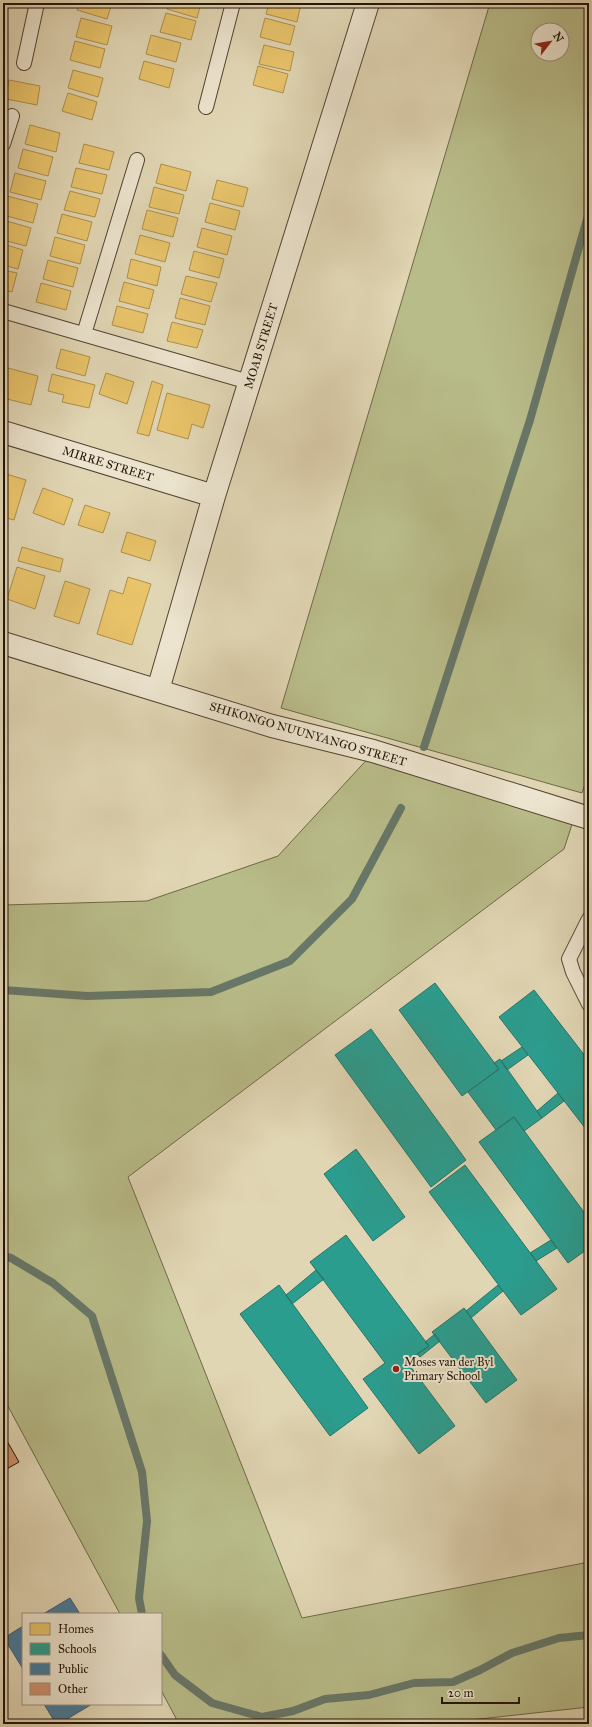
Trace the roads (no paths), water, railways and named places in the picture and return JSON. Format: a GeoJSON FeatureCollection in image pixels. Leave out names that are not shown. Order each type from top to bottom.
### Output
{"type":"FeatureCollection","features":[{"type":"Feature","properties":{"kind":"street","name":"MOAB STREET"},"geometry":{"type":"LineString","coordinates":[[158,690],[214,496],[368,3]]}},
{"type":"Feature","properties":{"kind":"street","name":"MIRRE STREET"},"geometry":{"type":"LineString","coordinates":[[3,432],[214,496]]}},
{"type":"Feature","properties":{"kind":"street","name":"SHIKONGO NUUNYANGO STREET"},"geometry":{"type":"LineString","coordinates":[[3,643],[272,726],[373,751],[589,818]]}},
{"type":"Feature","properties":{"kind":"lane"},"geometry":{"type":"LineString","coordinates":[[24,63],[37,3]]}},
{"type":"Feature","properties":{"kind":"lane"},"geometry":{"type":"LineString","coordinates":[[206,106],[233,3]]}},
{"type":"Feature","properties":{"kind":"lane"},"geometry":{"type":"LineString","coordinates":[[3,144],[12,116]]}},
{"type":"Feature","properties":{"kind":"lane"},"geometry":{"type":"LineString","coordinates":[[84,334],[137,160]]}},
{"type":"Feature","properties":{"kind":"lane"},"geometry":{"type":"LineString","coordinates":[[3,310],[249,382]]}},
{"type":"Feature","properties":{"kind":"lane"},"geometry":{"type":"LineString","coordinates":[[589,919],[569,959],[570,966],[589,1004]]}},
{"type":"Feature","properties":{"kind":"waterway"},"geometry":{"type":"LineString","coordinates":[[424,747],[530,420],[589,212]]}},
{"type":"Feature","properties":{"kind":"waterway"},"geometry":{"type":"LineString","coordinates":[[3,990],[87,996],[211,992],[290,961],[352,899],[401,808]]}},
{"type":"Feature","properties":{"kind":"waterway"},"geometry":{"type":"LineString","coordinates":[[3,1256],[11,1258],[53,1283],[92,1316],[142,1472],[147,1521],[139,1598],[142,1613]]}},
{"type":"Feature","properties":{"kind":"waterway"},"geometry":{"type":"LineString","coordinates":[[162,1656],[175,1675],[212,1703],[262,1717],[293,1711],[325,1699],[369,1695],[414,1683],[453,1682],[512,1653],[559,1638],[589,1635]]}},
{"type":"Feature","properties":{"kind":"place","name":"Moses van der Byl Primary School"},"geometry":{"type":"Point","coordinates":[396,1369]}}]}
